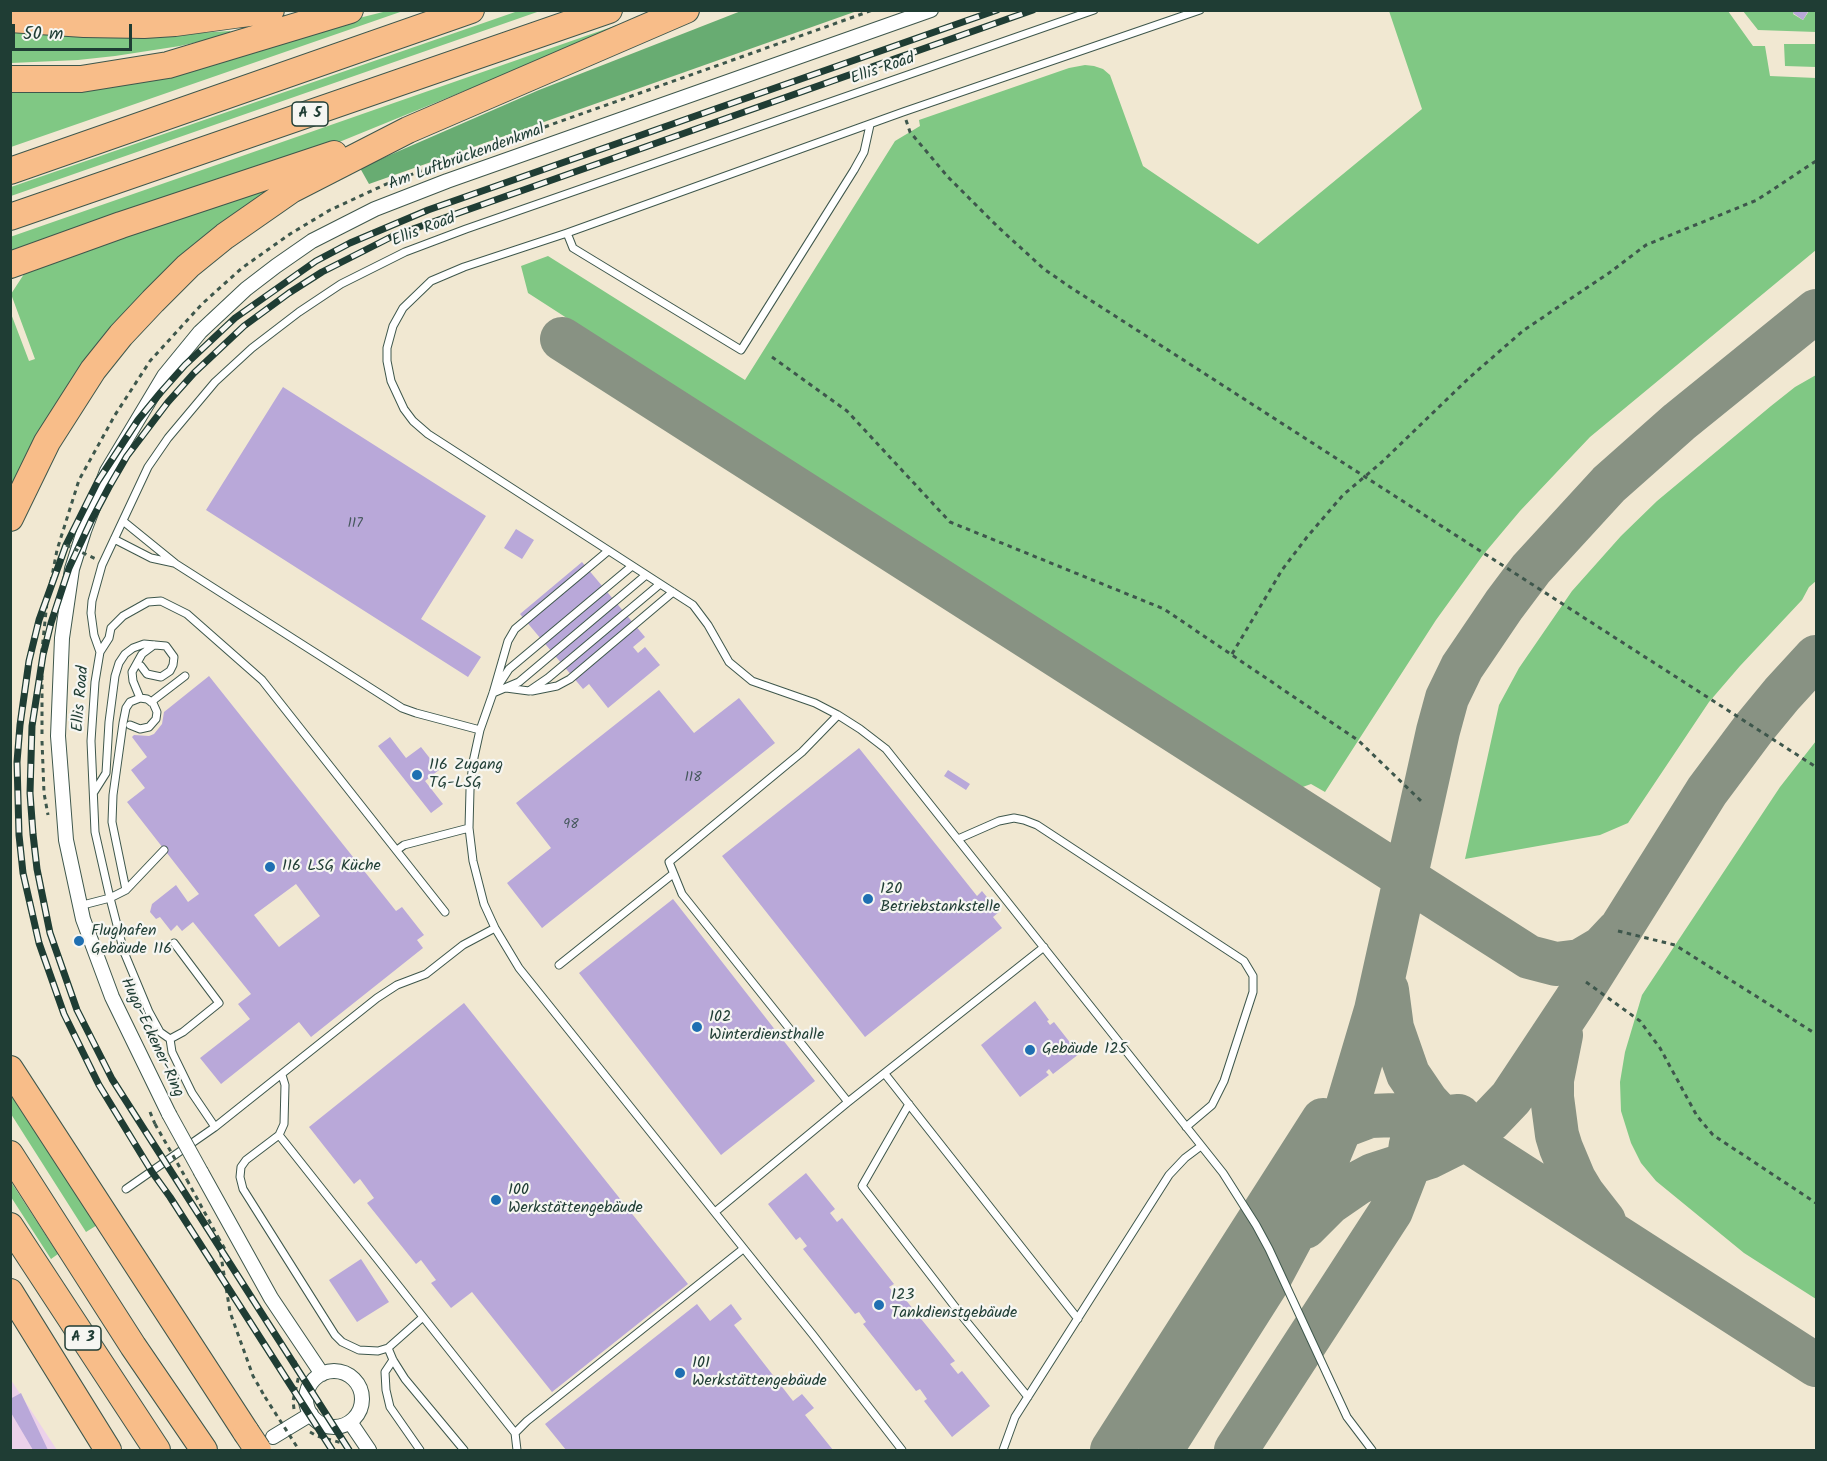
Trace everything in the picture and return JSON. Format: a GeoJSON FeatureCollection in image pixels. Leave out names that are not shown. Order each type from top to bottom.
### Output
{"type":"FeatureCollection","features":[{"type":"Feature","properties":{"kind":"highway"},"geometry":{"type":"LineString","coordinates":[[10,19],[144,25],[271,10]]}},
{"type":"Feature","properties":{"kind":"highway"},"geometry":{"type":"LineString","coordinates":[[10,80],[81,79],[158,67],[350,10]]}},
{"type":"Feature","properties":{"kind":"highway"},"geometry":{"type":"LineString","coordinates":[[10,171],[471,10]]}},
{"type":"Feature","properties":{"kind":"highway","name":"A 5"},"geometry":{"type":"LineString","coordinates":[[10,217],[609,10]]}},
{"type":"Feature","properties":{"kind":"highway"},"geometry":{"type":"LineString","coordinates":[[10,518],[47,442],[93,370],[121,335],[188,266],[225,236],[279,197],[408,129],[686,10]]}},
{"type":"Feature","properties":{"kind":"highway"},"geometry":{"type":"LineString","coordinates":[[10,265],[143,217],[408,129]]}},
{"type":"Feature","properties":{"kind":"highway"},"geometry":{"type":"LineString","coordinates":[[10,1069],[259,1440]]}},
{"type":"Feature","properties":{"kind":"highway","name":"A 3"},"geometry":{"type":"LineString","coordinates":[[10,1154],[133,1346],[204,1450]]}},
{"type":"Feature","properties":{"kind":"highway","name":"A 3"},"geometry":{"type":"LineString","coordinates":[[10,1226],[157,1450]]}},
{"type":"Feature","properties":{"kind":"highway","name":"A 3"},"geometry":{"type":"LineString","coordinates":[[10,1292],[108,1450]]}},
{"type":"Feature","properties":{"kind":"highway","name":"A 3"},"geometry":{"type":"LineString","coordinates":[[10,1303],[35,1334]]}},
{"type":"Feature","properties":{"kind":"street","name":"Am Luftbrückendenkmal"},"geometry":{"type":"LineString","coordinates":[[107,471],[164,376],[200,332],[246,289],[320,237],[375,209],[412,194],[931,10]]}},
{"type":"Feature","properties":{"kind":"street","name":"Hugo-Eckener-Ring"},"geometry":{"type":"LineString","coordinates":[[107,471],[72,569],[60,658],[58,736],[60,786],[66,840],[80,906],[112,997],[169,1114],[271,1298],[322,1374]]}},
{"type":"Feature","properties":{"kind":"street"},"geometry":{"type":"LineString","coordinates":[[259,1440],[305,1417],[332,1427],[350,1422],[358,1414],[361,1406],[360,1388],[348,1375],[331,1371],[322,1374],[316,1378],[307,1392],[305,1417]]}},
{"type":"Feature","properties":{"kind":"street"},"geometry":{"type":"LineString","coordinates":[[350,1422],[369,1450]]}},
{"type":"Feature","properties":{"kind":"lane","name":"Ellis Road"},"geometry":{"type":"LineString","coordinates":[[170,1039],[160,1032],[148,1011],[124,952],[95,832],[91,741],[95,682],[100,652],[92,624],[92,601],[100,572],[148,467],[175,429],[215,382],[275,329],[321,297],[359,274],[405,252],[1094,10]]}},
{"type":"Feature","properties":{"kind":"lane"},"geometry":{"type":"LineString","coordinates":[[1200,10],[903,112],[567,233],[464,267],[431,281],[403,308],[393,326],[387,348],[387,361],[395,392],[404,409],[420,428],[693,605],[720,649],[738,671],[752,681],[815,703],[860,729],[886,749],[1223,1173],[1256,1226],[1347,1417],[1372,1450]]}},
{"type":"Feature","properties":{"kind":"lane"},"geometry":{"type":"LineString","coordinates":[[567,233],[573,248],[741,350],[854,170],[864,152],[870,125]]}},
{"type":"Feature","properties":{"kind":"lane"},"geometry":{"type":"LineString","coordinates":[[123,521],[176,564],[402,708],[480,730]]}},
{"type":"Feature","properties":{"kind":"lane"},"geometry":{"type":"LineString","coordinates":[[114,539],[151,558],[176,564]]}},
{"type":"Feature","properties":{"kind":"lane"},"geometry":{"type":"LineString","coordinates":[[608,551],[515,629],[508,641],[480,730],[473,762],[469,828],[484,904],[495,928],[519,968],[902,1450]]}},
{"type":"Feature","properties":{"kind":"lane"},"geometry":{"type":"LineString","coordinates":[[493,693],[509,669],[632,566]]}},
{"type":"Feature","properties":{"kind":"lane"},"geometry":{"type":"LineString","coordinates":[[493,693],[519,682],[646,575]]}},
{"type":"Feature","properties":{"kind":"lane"},"geometry":{"type":"LineString","coordinates":[[529,691],[660,584]]}},
{"type":"Feature","properties":{"kind":"lane"},"geometry":{"type":"LineString","coordinates":[[506,688],[529,691],[557,686],[570,679],[674,592]]}},
{"type":"Feature","properties":{"kind":"lane"},"geometry":{"type":"LineString","coordinates":[[100,652],[109,638],[111,628],[123,616],[148,602],[161,602],[187,614],[262,680],[445,912]]}},
{"type":"Feature","properties":{"kind":"lane"},"geometry":{"type":"LineString","coordinates":[[94,792],[106,773],[115,676],[125,654],[144,644],[156,644],[166,646],[174,657],[173,665],[167,675],[155,677],[147,674],[141,666]]}},
{"type":"Feature","properties":{"kind":"lane"},"geometry":{"type":"LineString","coordinates":[[140,698],[132,672],[142,654],[156,644]]}},
{"type":"Feature","properties":{"kind":"lane"},"geometry":{"type":"LineString","coordinates":[[151,702],[184,676]]}},
{"type":"Feature","properties":{"kind":"lane"},"geometry":{"type":"LineString","coordinates":[[126,890],[112,822],[114,795],[126,708],[130,702],[140,698],[151,702],[157,711],[156,719],[149,727],[140,729],[130,725]]}},
{"type":"Feature","properties":{"kind":"lane"},"geometry":{"type":"LineString","coordinates":[[838,715],[802,752],[669,862],[682,894],[848,1102]]}},
{"type":"Feature","properties":{"kind":"lane"},"geometry":{"type":"LineString","coordinates":[[958,839],[999,821],[1014,818],[1036,825],[1244,961],[1253,976],[1253,992],[1224,1081],[1212,1105],[1186,1127]]}},
{"type":"Feature","properties":{"kind":"lane"},"geometry":{"type":"LineString","coordinates":[[397,850],[404,845],[469,828]]}},
{"type":"Feature","properties":{"kind":"lane"},"geometry":{"type":"LineString","coordinates":[[80,906],[110,898],[126,890],[165,850]]}},
{"type":"Feature","properties":{"kind":"lane"},"geometry":{"type":"LineString","coordinates":[[559,965],[673,874]]}},
{"type":"Feature","properties":{"kind":"lane"},"geometry":{"type":"LineString","coordinates":[[126,1189],[215,1127],[382,994],[397,985],[426,974],[463,945],[495,928]]}},
{"type":"Feature","properties":{"kind":"lane"},"geometry":{"type":"LineString","coordinates":[[174,943],[219,1003],[183,1032],[170,1039],[172,1052],[192,1093],[215,1127]]}},
{"type":"Feature","properties":{"kind":"lane"},"geometry":{"type":"LineString","coordinates":[[715,1212],[848,1102],[1044,947]]}},
{"type":"Feature","properties":{"kind":"lane"},"geometry":{"type":"LineString","coordinates":[[885,1074],[1078,1320]]}},
{"type":"Feature","properties":{"kind":"lane"},"geometry":{"type":"LineString","coordinates":[[282,1075],[285,1085],[284,1124],[279,1135],[246,1160],[241,1167],[240,1177],[243,1189],[335,1335],[342,1342],[359,1350],[378,1351],[388,1347],[423,1317]]}},
{"type":"Feature","properties":{"kind":"lane"},"geometry":{"type":"LineString","coordinates":[[909,1104],[862,1186],[1028,1397]]}},
{"type":"Feature","properties":{"kind":"lane"},"geometry":{"type":"LineString","coordinates":[[279,1135],[515,1433],[515,1450]]}},
{"type":"Feature","properties":{"kind":"lane"},"geometry":{"type":"LineString","coordinates":[[1003,1450],[1015,1417],[1169,1175],[1185,1158],[1201,1146]]}},
{"type":"Feature","properties":{"kind":"lane"},"geometry":{"type":"LineString","coordinates":[[515,1433],[533,1416],[743,1249]]}},
{"type":"Feature","properties":{"kind":"lane"},"geometry":{"type":"LineString","coordinates":[[388,1347],[393,1360],[405,1378],[464,1450]]}},
{"type":"Feature","properties":{"kind":"lane"},"geometry":{"type":"LineString","coordinates":[[393,1360],[385,1372],[390,1407],[420,1450]]}},
{"type":"Feature","properties":{"kind":"path"},"geometry":{"type":"LineString","coordinates":[[393,181],[873,10]]}},
{"type":"Feature","properties":{"kind":"path"},"geometry":{"type":"LineString","coordinates":[[903,112],[910,132],[948,177],[1044,269],[1363,477],[1816,767]]}},
{"type":"Feature","properties":{"kind":"path"},"geometry":{"type":"LineString","coordinates":[[1232,654],[1281,570],[1343,495],[1382,462],[1470,377],[1524,330],[1610,273],[1646,245],[1756,200],[1816,161]]}},
{"type":"Feature","properties":{"kind":"path"},"geometry":{"type":"LineString","coordinates":[[772,357],[847,411],[950,522],[1164,609],[1359,741],[1421,801]]}},
{"type":"Feature","properties":{"kind":"path"},"geometry":{"type":"LineString","coordinates":[[66,545],[96,560]]}},
{"type":"Feature","properties":{"kind":"path"},"geometry":{"type":"LineString","coordinates":[[1618,931],[1675,945],[1816,1034]]}},
{"type":"Feature","properties":{"kind":"path"},"geometry":{"type":"LineString","coordinates":[[1586,982],[1640,1021],[1660,1048],[1697,1116],[1713,1135],[1816,1203]]}},
{"type":"Feature","properties":{"kind":"path"},"geometry":{"type":"LineString","coordinates":[[155,1124],[230,1256]]}},
{"type":"Feature","properties":{"kind":"path"},"geometry":{"type":"LineString","coordinates":[[218,1237],[230,1312],[253,1376],[299,1450]]}},
{"type":"Feature","properties":{"kind":"path"},"geometry":{"type":"LineString","coordinates":[[289,1352],[299,1376],[293,1401],[305,1417],[305,1428],[317,1436],[343,1442],[354,1450]]}},
{"type":"Feature","properties":{"kind":"shaded area"},"geometry":{"type":"Polygon","coordinates":[[[11,1380],[57,1450],[11,1450],[11,1380]]]}},
{"type":"Feature","properties":{"kind":"green space"},"geometry":{"type":"Polygon","coordinates":[[[387,11],[403,11],[11,147],[11,90],[295,34],[387,11]]]}},
{"type":"Feature","properties":{"kind":"green space"},"geometry":{"type":"Polygon","coordinates":[[[518,11],[540,11],[11,196],[11,187],[518,11]]]}},
{"type":"Feature","properties":{"kind":"green space"},"geometry":{"type":"Polygon","coordinates":[[[741,11],[857,11],[369,184],[360,168],[539,90],[741,11]]]}},
{"type":"Feature","properties":{"kind":"green space"},"geometry":{"type":"Polygon","coordinates":[[[1389,11],[1728,11],[1753,46],[1765,46],[1770,76],[1816,78],[1816,250],[1590,437],[1520,511],[1483,555],[1436,620],[1325,792],[1311,784],[1297,789],[528,293],[521,266],[548,256],[745,380],[895,141],[920,126],[919,120],[1069,68],[1085,65],[1103,69],[1110,75],[1143,166],[1258,244],[1422,109],[1389,11]]]}},
{"type":"Feature","properties":{"kind":"green space"},"geometry":{"type":"Polygon","coordinates":[[[1743,11],[1794,11],[1793,14],[1803,20],[1809,11],[1816,11],[1816,32],[1758,30],[1743,11]]]}},
{"type":"Feature","properties":{"kind":"green space"},"geometry":{"type":"Polygon","coordinates":[[[643,16],[643,18],[327,147],[11,257],[10,237],[643,16]]]}},
{"type":"Feature","properties":{"kind":"green space"},"geometry":{"type":"Polygon","coordinates":[[[10,30],[165,35],[230,31],[232,34],[180,46],[115,56],[11,63],[10,30]]]}},
{"type":"Feature","properties":{"kind":"green space"},"geometry":{"type":"Polygon","coordinates":[[[1784,44],[1816,44],[1816,67],[1785,66],[1784,44]]]}},
{"type":"Feature","properties":{"kind":"green space"},"geometry":{"type":"Polygon","coordinates":[[[293,178],[185,261],[11,502],[10,311],[29,361],[35,359],[11,294],[26,271],[293,178]]]}},
{"type":"Feature","properties":{"kind":"green space"},"geometry":{"type":"Polygon","coordinates":[[[1816,375],[1816,581],[1809,587],[1802,600],[1709,702],[1628,823],[1600,835],[1465,859],[1499,705],[1519,668],[1572,591],[1621,536],[1657,501],[1771,406],[1795,387],[1816,375]]]}},
{"type":"Feature","properties":{"kind":"green space"},"geometry":{"type":"Polygon","coordinates":[[[1816,741],[1816,1299],[1744,1253],[1656,1181],[1641,1163],[1631,1143],[1621,1111],[1620,1082],[1625,1052],[1642,995],[1780,787],[1816,741]]]}},
{"type":"Feature","properties":{"kind":"green space"},"geometry":{"type":"Polygon","coordinates":[[[10,1081],[102,1222],[86,1232],[11,1114],[10,1081]]]}},
{"type":"Feature","properties":{"kind":"green space"},"geometry":{"type":"Polygon","coordinates":[[[11,1182],[58,1254],[51,1259],[11,1197],[11,1182]]]}},
{"type":"Feature","properties":{"kind":"building"},"geometry":{"type":"Polygon","coordinates":[[[1795,10],[1809,10],[1803,20],[1793,13],[1795,10]]]}},
{"type":"Feature","properties":{"kind":"building"},"geometry":{"type":"Polygon","coordinates":[[[283,387],[486,516],[421,619],[481,657],[468,677],[206,510],[283,387]]]}},
{"type":"Feature","properties":{"kind":"building"},"geometry":{"type":"Polygon","coordinates":[[[516,529],[534,540],[522,559],[504,548],[516,529]]]}},
{"type":"Feature","properties":{"kind":"building"},"geometry":{"type":"Polygon","coordinates":[[[582,562],[645,637],[633,647],[638,653],[645,647],[660,665],[608,708],[589,684],[583,689],[520,614],[582,562]]]}},
{"type":"Feature","properties":{"kind":"building","name":"116 LSG Küche"},"geometry":{"type":"Polygon","coordinates":[[[209,676],[396,911],[402,907],[424,935],[417,940],[423,948],[311,1037],[299,1022],[221,1084],[200,1058],[250,1019],[238,1004],[251,994],[193,922],[182,931],[177,925],[171,931],[160,917],[156,919],[150,912],[152,904],[176,885],[188,902],[199,894],[127,802],[145,788],[131,770],[147,757],[132,737],[154,734],[162,724],[164,712],[209,676]],[[296,884],[254,915],[279,947],[320,916],[296,884]]]}},
{"type":"Feature","properties":{"kind":"building"},"geometry":{"type":"Polygon","coordinates":[[[659,690],[694,733],[739,698],[775,743],[542,928],[507,883],[551,848],[516,803],[659,690]]]}},
{"type":"Feature","properties":{"kind":"building","name":"116 Zugang TG-LSG"},"geometry":{"type":"Polygon","coordinates":[[[390,737],[406,758],[421,747],[439,770],[425,781],[443,804],[431,813],[378,746],[390,737]]]}},
{"type":"Feature","properties":{"kind":"building","name":"120 Betriebstankstelle"},"geometry":{"type":"Polygon","coordinates":[[[859,748],[977,896],[982,891],[999,912],[993,917],[1002,928],[865,1037],[722,856],[859,748]]]}},
{"type":"Feature","properties":{"kind":"building"},"geometry":{"type":"Polygon","coordinates":[[[948,770],[970,784],[966,790],[944,776],[948,770]]]}},
{"type":"Feature","properties":{"kind":"building","name":"102 Winterdiensthalle"},"geometry":{"type":"Polygon","coordinates":[[[673,899],[815,1081],[721,1155],[579,973],[673,899]]]}},
{"type":"Feature","properties":{"kind":"building","name":"Gebäude 125"},"geometry":{"type":"Polygon","coordinates":[[[1035,1001],[1049,1020],[1047,1021],[1050,1025],[1054,1022],[1079,1054],[1053,1074],[1049,1069],[1046,1072],[1049,1075],[1020,1097],[981,1045],[1035,1001]]]}},
{"type":"Feature","properties":{"kind":"building","name":"100 Werkstättengebäude"},"geometry":{"type":"Polygon","coordinates":[[[464,1003],[688,1284],[552,1392],[472,1292],[451,1308],[431,1283],[436,1280],[421,1260],[416,1264],[367,1203],[374,1198],[360,1179],[354,1184],[309,1127],[464,1003]]]}},
{"type":"Feature","properties":{"kind":"building","name":"123 Tankdienstgebäude"},"geometry":{"type":"Polygon","coordinates":[[[806,1173],[835,1209],[830,1213],[837,1222],[842,1218],[894,1284],[889,1287],[897,1297],[901,1294],[955,1361],[950,1364],[958,1374],[962,1371],[990,1406],[952,1437],[924,1401],[927,1399],[920,1389],[916,1391],[863,1324],[866,1322],[859,1312],[855,1314],[803,1249],[807,1246],[800,1237],[796,1240],[768,1204],[806,1173]]]}},
{"type":"Feature","properties":{"kind":"building"},"geometry":{"type":"Polygon","coordinates":[[[361,1259],[389,1302],[357,1322],[329,1280],[361,1259]]]}},
{"type":"Feature","properties":{"kind":"building","name":"101 Werkstättengebäude"},"geometry":{"type":"Polygon","coordinates":[[[697,1304],[710,1321],[731,1304],[742,1319],[734,1325],[793,1401],[802,1394],[814,1408],[805,1415],[833,1450],[566,1450],[545,1424],[697,1304]]]}},
{"type":"Feature","properties":{"kind":"building"},"geometry":{"type":"Polygon","coordinates":[[[21,1393],[48,1450],[33,1450],[10,1411],[10,1399],[21,1393]]]}},
{"type":"Feature","properties":{"kind":"taxiway"},"geometry":{"type":"LineString","coordinates":[[1161,1450],[1267,1283],[1306,1210],[1343,1121],[1376,1010],[1438,731],[1447,698],[1462,667],[1531,569],[1609,484],[1679,422],[1816,311]]}},
{"type":"Feature","properties":{"kind":"taxiway"},"geometry":{"type":"LineString","coordinates":[[562,339],[1529,957],[1556,964],[1580,961],[1602,948],[1618,931]]}},
{"type":"Feature","properties":{"kind":"taxiway"},"geometry":{"type":"LineString","coordinates":[[1305,1227],[1329,1203],[1358,1183],[1373,1175],[1429,1157],[1465,1139],[1490,1120],[1511,1098],[1576,1000],[1707,791],[1754,728],[1816,657]]}},
{"type":"Feature","properties":{"kind":"taxiway"},"geometry":{"type":"LineString","coordinates":[[1387,990],[1392,1028],[1408,1074],[1427,1102],[1457,1134],[1816,1365]]}},
{"type":"Feature","properties":{"kind":"taxiway"},"geometry":{"type":"LineString","coordinates":[[1561,1035],[1552,1080],[1557,1135],[1574,1179],[1604,1221]]}},
{"type":"Feature","properties":{"kind":"taxiway"},"geometry":{"type":"LineString","coordinates":[[1324,1137],[1341,1127],[1370,1116],[1396,1115],[1430,1119],[1459,1116]]}},
{"type":"Feature","properties":{"kind":"taxiway"},"geometry":{"type":"LineString","coordinates":[[1112,1450],[1323,1120]]}},
{"type":"Feature","properties":{"kind":"taxiway"},"geometry":{"type":"LineString","coordinates":[[1236,1450],[1391,1211],[1407,1170],[1411,1144]]}},
{"type":"Feature","properties":{"kind":"railway"},"geometry":{"type":"LineString","coordinates":[[332,1450],[152,1172],[99,1085],[64,1014],[39,943],[23,873],[19,835],[17,762],[29,661],[39,620],[66,545],[98,481],[138,420],[161,392],[185,365],[235,318],[316,261],[350,243],[428,210],[997,10]]}},
{"type":"Feature","properties":{"kind":"railway"},"geometry":{"type":"LineString","coordinates":[[349,1450],[112,1079],[77,1010],[50,933],[37,869],[33,834],[30,793],[32,726],[43,655],[51,623],[69,568],[91,521],[127,456],[168,402],[194,373],[244,326],[322,272],[393,236],[1033,10]]}},
{"type":"Feature","properties":{"kind":"place","name":"116 Zugang TG-LSG"},"geometry":{"type":"Point","coordinates":[417,775]}},
{"type":"Feature","properties":{"kind":"place","name":"116 LSG Küche"},"geometry":{"type":"Point","coordinates":[270,867]}},
{"type":"Feature","properties":{"kind":"place","name":"120 Betriebstankstelle"},"geometry":{"type":"Point","coordinates":[868,899]}},
{"type":"Feature","properties":{"kind":"place","name":"Flughafen Gebäude 116"},"geometry":{"type":"Point","coordinates":[79,941]}},
{"type":"Feature","properties":{"kind":"place","name":"102 Winterdiensthalle"},"geometry":{"type":"Point","coordinates":[697,1027]}},
{"type":"Feature","properties":{"kind":"place","name":"Gebäude 125"},"geometry":{"type":"Point","coordinates":[1030,1050]}},
{"type":"Feature","properties":{"kind":"place","name":"100 Werkstättengebäude"},"geometry":{"type":"Point","coordinates":[496,1200]}},
{"type":"Feature","properties":{"kind":"place","name":"123 Tankdienstgebäude"},"geometry":{"type":"Point","coordinates":[879,1305]}},
{"type":"Feature","properties":{"kind":"place","name":"101 Werkstättengebäude"},"geometry":{"type":"Point","coordinates":[680,1373]}}]}
